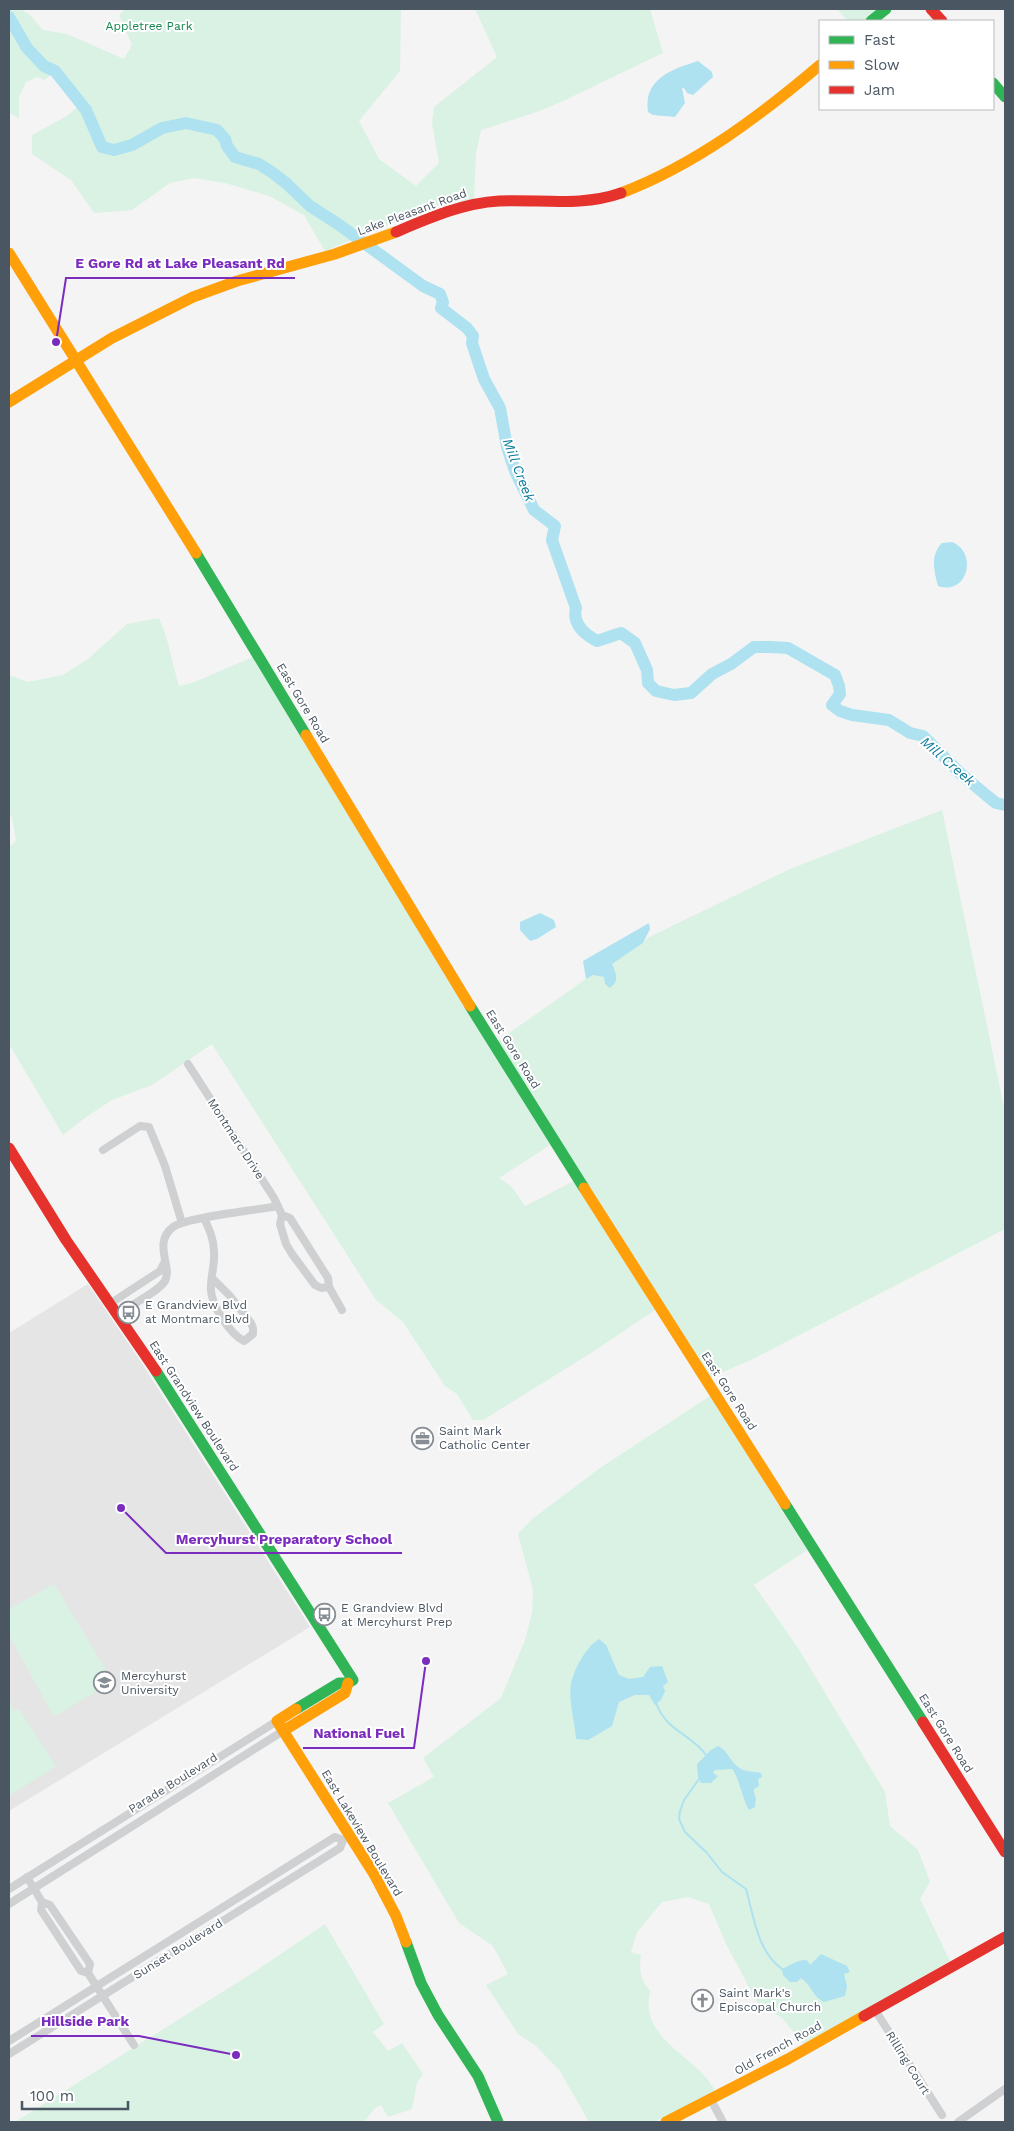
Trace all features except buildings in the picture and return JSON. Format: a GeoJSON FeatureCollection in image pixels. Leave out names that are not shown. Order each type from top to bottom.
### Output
{"type":"FeatureCollection","features":[{"type":"Feature","properties":{"kind":"street"},"geometry":{"type":"LineString","coordinates":[[872,20],[886,9]]}},
{"type":"Feature","properties":{"kind":"street"},"geometry":{"type":"LineString","coordinates":[[931,9],[941,20]]}},
{"type":"Feature","properties":{"kind":"street","name":"Lake Pleasant Road"},"geometry":{"type":"LineString","coordinates":[[9,402],[75,359],[133,325],[208,291],[248,277],[357,247],[447,212],[476,203],[506,200],[570,203],[620,194],[673,170],[710,150],[819,66]]}},
{"type":"Feature","properties":{"kind":"street"},"geometry":{"type":"LineString","coordinates":[[994,84],[1005,98]]}},
{"type":"Feature","properties":{"kind":"street","name":"East Gore Road"},"geometry":{"type":"LineString","coordinates":[[9,253],[219,590],[479,1022],[1005,1852]]}},
{"type":"Feature","properties":{"kind":"street","name":"Montmarc Drive"},"geometry":{"type":"LineString","coordinates":[[188,1064],[278,1206],[282,1215],[280,1224],[286,1244],[292,1254],[315,1285],[321,1288],[328,1287]]}},
{"type":"Feature","properties":{"kind":"street"},"geometry":{"type":"LineString","coordinates":[[103,1150],[140,1126],[149,1127],[165,1166],[182,1223]]}},
{"type":"Feature","properties":{"kind":"street","name":"East Grandview Boulevard"},"geometry":{"type":"LineString","coordinates":[[9,1148],[66,1240],[118,1314],[350,1682]]}},
{"type":"Feature","properties":{"kind":"street"},"geometry":{"type":"LineString","coordinates":[[118,1314],[161,1285],[166,1278],[163,1250],[166,1236],[173,1227],[204,1218],[278,1206]]}},
{"type":"Feature","properties":{"kind":"street","name":"Montmarc Drive"},"geometry":{"type":"LineString","coordinates":[[282,1215],[290,1218],[328,1278],[328,1287],[342,1310]]}},
{"type":"Feature","properties":{"kind":"street"},"geometry":{"type":"LineString","coordinates":[[204,1218],[214,1246],[213,1278],[210,1287],[216,1307],[232,1332],[244,1341],[248,1339],[253,1334],[251,1323],[213,1278]]}},
{"type":"Feature","properties":{"kind":"street"},"geometry":{"type":"LineString","coordinates":[[110,1303],[160,1271],[164,1262]]}},
{"type":"Feature","properties":{"kind":"street","name":"Parade Boulevard"},"geometry":{"type":"LineString","coordinates":[[9,1889],[280,1726],[345,1693],[350,1682]]}},
{"type":"Feature","properties":{"kind":"street","name":"Parade Boulevard"},"geometry":{"type":"LineString","coordinates":[[9,1904],[280,1726]]}},
{"type":"Feature","properties":{"kind":"street","name":"East Lakeview Boulevard"},"geometry":{"type":"LineString","coordinates":[[280,1726],[347,1838],[374,1874],[396,1916],[421,1984],[438,2015],[478,2076],[498,2122]]}},
{"type":"Feature","properties":{"kind":"street","name":"Sunset Boulevard"},"geometry":{"type":"LineString","coordinates":[[9,2041],[335,1837],[347,1838]]}},
{"type":"Feature","properties":{"kind":"street","name":"Sunset Boulevard"},"geometry":{"type":"LineString","coordinates":[[9,2054],[340,1848],[347,1838]]}},
{"type":"Feature","properties":{"kind":"street"},"geometry":{"type":"LineString","coordinates":[[27,1877],[42,1902],[50,1905],[90,1964],[88,1973],[134,2045]]}},
{"type":"Feature","properties":{"kind":"street","name":"Old French Road"},"geometry":{"type":"LineString","coordinates":[[666,2122],[711,2100],[876,2010],[1005,1937]]}},
{"type":"Feature","properties":{"kind":"street","name":"Rilling Court"},"geometry":{"type":"LineString","coordinates":[[876,2010],[942,2115]]}},
{"type":"Feature","properties":{"kind":"street"},"geometry":{"type":"LineString","coordinates":[[958,2122],[1005,2089]]}},
{"type":"Feature","properties":{"kind":"street"},"geometry":{"type":"LineString","coordinates":[[711,2100],[722,2122]]}},
{"type":"Feature","properties":{"kind":"shaded area"},"geometry":{"type":"Polygon","coordinates":[[[88,1284],[141,1362],[310,1627],[9,1811],[9,1333],[88,1284]]]}},
{"type":"Feature","properties":{"kind":"green space","name":"Appletree Park"},"geometry":{"type":"Polygon","coordinates":[[[9,9],[20,9],[29,14],[43,30],[67,34],[124,59],[132,45],[119,15],[125,9],[401,9],[400,71],[359,121],[379,159],[416,186],[439,163],[432,123],[434,107],[497,57],[475,9],[650,9],[663,53],[537,112],[481,130],[476,153],[474,199],[429,208],[325,251],[304,215],[269,196],[225,183],[194,178],[170,183],[132,210],[94,213],[71,180],[32,154],[32,135],[67,116],[81,104],[55,72],[44,80],[37,77],[26,82],[19,97],[19,118],[9,113],[9,9]]]}},
{"type":"Feature","properties":{"kind":"green space"},"geometry":{"type":"Polygon","coordinates":[[[837,9],[879,9],[865,20],[847,20],[837,9]]]}},
{"type":"Feature","properties":{"kind":"green space"},"geometry":{"type":"Polygon","coordinates":[[[159,618],[168,643],[179,686],[192,683],[253,657],[550,1145],[499,1178],[512,1187],[525,1206],[574,1181],[655,1310],[591,1353],[483,1420],[473,1420],[457,1394],[445,1386],[403,1322],[376,1300],[212,1044],[152,1085],[112,1100],[63,1135],[9,1044],[9,847],[16,841],[12,818],[9,814],[9,675],[28,682],[63,675],[88,659],[127,624],[159,618]]]}},
{"type":"Feature","properties":{"kind":"green space"},"geometry":{"type":"Polygon","coordinates":[[[942,810],[1005,1112],[1005,1229],[753,1359],[709,1378],[495,1043],[586,979],[593,975],[604,977],[612,964],[643,943],[647,938],[790,869],[942,810]]]}},
{"type":"Feature","properties":{"kind":"green space"},"geometry":{"type":"Polygon","coordinates":[[[710,1396],[807,1550],[754,1585],[798,1648],[885,1792],[890,1826],[918,1850],[930,1882],[920,1899],[950,1961],[804,2045],[782,2018],[757,2002],[726,1944],[709,1904],[688,1897],[662,1902],[637,1932],[631,1952],[641,1955],[641,1974],[644,1983],[650,1991],[649,2008],[659,2033],[708,2080],[715,2091],[654,2122],[589,2122],[560,2071],[536,2046],[518,2034],[486,1985],[508,1974],[493,1946],[459,1923],[388,1803],[434,1777],[423,1758],[501,1698],[525,1640],[532,1613],[533,1590],[518,1534],[531,1520],[600,1468],[710,1396]]]}},
{"type":"Feature","properties":{"kind":"green space"},"geometry":{"type":"Polygon","coordinates":[[[54,1584],[113,1681],[54,1717],[9,1635],[9,1609],[54,1584]]]}},
{"type":"Feature","properties":{"kind":"green space"},"geometry":{"type":"Polygon","coordinates":[[[9,1699],[14,1711],[19,1709],[56,1766],[9,1796],[9,1699]]]}},
{"type":"Feature","properties":{"kind":"green space"},"geometry":{"type":"Polygon","coordinates":[[[325,1924],[384,2024],[373,2032],[388,2051],[402,2043],[423,2074],[417,2083],[412,2109],[388,2117],[381,2105],[375,2108],[364,2122],[15,2122],[251,1974],[325,1924]]]}},
{"type":"Feature","properties":{"kind":"water"},"geometry":{"type":"Polygon","coordinates":[[[698,61],[712,72],[713,77],[693,95],[687,93],[682,88],[685,103],[675,117],[653,115],[648,112],[650,91],[655,83],[669,72],[698,61]]]}},
{"type":"Feature","properties":{"kind":"water"},"geometry":{"type":"Polygon","coordinates":[[[952,542],[960,547],[965,554],[966,572],[956,585],[948,587],[938,586],[934,569],[934,558],[942,543],[952,542]]]}},
{"type":"Feature","properties":{"kind":"water"},"geometry":{"type":"Polygon","coordinates":[[[540,913],[554,920],[556,927],[537,939],[530,941],[520,930],[520,922],[540,913]]]}},
{"type":"Feature","properties":{"kind":"water"},"geometry":{"type":"Polygon","coordinates":[[[649,923],[650,929],[643,943],[612,964],[616,980],[610,988],[605,984],[604,977],[593,975],[586,979],[583,961],[649,923]]]}},
{"type":"Feature","properties":{"kind":"water"},"geometry":{"type":"Polygon","coordinates":[[[599,1639],[606,1645],[619,1675],[629,1679],[643,1677],[650,1667],[662,1666],[668,1682],[663,1686],[665,1691],[661,1700],[655,1705],[649,1695],[635,1695],[619,1702],[612,1726],[588,1740],[576,1739],[571,1704],[571,1684],[581,1659],[599,1639]]]}},
{"type":"Feature","properties":{"kind":"water"},"geometry":{"type":"Polygon","coordinates":[[[718,1746],[741,1769],[761,1773],[762,1777],[758,1779],[759,1786],[754,1789],[755,1807],[749,1810],[737,1777],[732,1769],[715,1770],[713,1773],[718,1776],[711,1783],[701,1783],[698,1777],[697,1764],[711,1750],[718,1746]]]}},
{"type":"Feature","properties":{"kind":"water"},"geometry":{"type":"Polygon","coordinates":[[[821,1954],[847,1966],[850,1972],[844,1974],[847,1986],[845,1996],[824,2002],[817,1997],[801,1978],[797,1982],[790,1982],[783,1975],[782,1969],[803,1960],[807,1960],[810,1965],[821,1954]]]}},
{"type":"Feature","properties":{"kind":"waterway","name":"Mill Creek"},"geometry":{"type":"LineString","coordinates":[[9,17],[27,48],[44,66],[55,71],[86,110],[102,147],[114,150],[132,145],[162,128],[186,123],[217,130],[225,139],[227,146],[235,157],[259,164],[273,173],[310,206],[423,286],[440,294],[443,302],[441,308],[467,328],[473,336],[472,343],[484,379],[500,408],[507,447],[515,471],[534,510],[555,526],[552,540],[576,608],[577,624],[584,632],[597,641],[621,633],[635,643],[647,670],[648,683],[656,691],[674,695],[691,693],[712,674],[731,664],[754,647],[788,648],[835,675],[840,694],[832,705],[840,711],[852,715],[889,720],[910,733],[923,736],[960,773],[986,795],[996,803],[1005,805]]}},
{"type":"Feature","properties":{"kind":"waterway"},"geometry":{"type":"LineString","coordinates":[[656,1703],[666,1720],[706,1755]]}},
{"type":"Feature","properties":{"kind":"waterway"},"geometry":{"type":"LineString","coordinates":[[699,1779],[684,1800],[679,1819],[685,1832],[707,1853],[722,1872],[746,1889],[754,1922],[762,1943],[767,1953],[782,1969]]}},
{"type":"Feature","properties":{"kind":"traffic: fast"},"geometry":{"type":"LineString","coordinates":[[872,20],[886,9]]}},
{"type":"Feature","properties":{"kind":"traffic: fast"},"geometry":{"type":"LineString","coordinates":[[994,84],[1005,97]]}},
{"type":"Feature","properties":{"kind":"traffic: fast"},"geometry":{"type":"LineString","coordinates":[[196,553],[306,735]]}},
{"type":"Feature","properties":{"kind":"traffic: fast"},"geometry":{"type":"LineString","coordinates":[[470,1006],[584,1188]]}},
{"type":"Feature","properties":{"kind":"traffic: fast"},"geometry":{"type":"LineString","coordinates":[[156,1371],[353,1680],[348,1683],[339,1683],[296,1709]]}},
{"type":"Feature","properties":{"kind":"traffic: fast"},"geometry":{"type":"LineString","coordinates":[[785,1504],[923,1722]]}},
{"type":"Feature","properties":{"kind":"traffic: fast"},"geometry":{"type":"LineString","coordinates":[[406,1942],[421,1983],[438,2015],[478,2076],[498,2122]]}},
{"type":"Feature","properties":{"kind":"traffic: slow"},"geometry":{"type":"LineString","coordinates":[[621,193],[675,168],[726,138],[774,103],[819,66]]}},
{"type":"Feature","properties":{"kind":"traffic: slow"},"geometry":{"type":"LineString","coordinates":[[9,402],[112,338],[193,297],[237,281],[335,254],[396,232]]}},
{"type":"Feature","properties":{"kind":"traffic: slow"},"geometry":{"type":"LineString","coordinates":[[9,253],[196,553]]}},
{"type":"Feature","properties":{"kind":"traffic: slow"},"geometry":{"type":"LineString","coordinates":[[306,735],[470,1006]]}},
{"type":"Feature","properties":{"kind":"traffic: slow"},"geometry":{"type":"LineString","coordinates":[[584,1188],[785,1504]]}},
{"type":"Feature","properties":{"kind":"traffic: slow"},"geometry":{"type":"LineString","coordinates":[[283,1731],[345,1693],[348,1683]]}},
{"type":"Feature","properties":{"kind":"traffic: slow"},"geometry":{"type":"LineString","coordinates":[[296,1709],[277,1721],[374,1874],[396,1916],[406,1942]]}},
{"type":"Feature","properties":{"kind":"traffic: slow"},"geometry":{"type":"LineString","coordinates":[[666,2122],[788,2059],[864,2016]]}},
{"type":"Feature","properties":{"kind":"traffic: jam"},"geometry":{"type":"LineString","coordinates":[[931,9],[941,20]]}},
{"type":"Feature","properties":{"kind":"traffic: jam"},"geometry":{"type":"LineString","coordinates":[[396,232],[446,212],[486,202],[576,201],[591,200],[621,193]]}},
{"type":"Feature","properties":{"kind":"traffic: jam"},"geometry":{"type":"LineString","coordinates":[[9,1148],[66,1240],[156,1371]]}},
{"type":"Feature","properties":{"kind":"traffic: jam"},"geometry":{"type":"LineString","coordinates":[[923,1722],[1005,1852]]}},
{"type":"Feature","properties":{"kind":"traffic: jam"},"geometry":{"type":"LineString","coordinates":[[864,2016],[1005,1937]]}},
{"type":"Feature","properties":{"kind":"place","name":"E Gore Rd at Lake Pleasant Rd"},"geometry":{"type":"Point","coordinates":[56,342]}},
{"type":"Feature","properties":{"kind":"place","name":"E Grandview Blvd at Montmarc Blvd"},"geometry":{"type":"Point","coordinates":[129,1312]}},
{"type":"Feature","properties":{"kind":"place","name":"Saint Mark Catholic Center"},"geometry":{"type":"Point","coordinates":[423,1438]}},
{"type":"Feature","properties":{"kind":"place","name":"Mercyhurst Preparatory School"},"geometry":{"type":"Point","coordinates":[121,1508]}},
{"type":"Feature","properties":{"kind":"place","name":"E Grandview Blvd at Mercyhurst Prep"},"geometry":{"type":"Point","coordinates":[325,1615]}},
{"type":"Feature","properties":{"kind":"place","name":"National Fuel"},"geometry":{"type":"Point","coordinates":[426,1661]}},
{"type":"Feature","properties":{"kind":"place","name":"Mercyhurst University"},"geometry":{"type":"Point","coordinates":[105,1683]}},
{"type":"Feature","properties":{"kind":"place","name":"Saint Mark's Episcopal Church"},"geometry":{"type":"Point","coordinates":[703,2000]}},
{"type":"Feature","properties":{"kind":"place","name":"Hillside Park"},"geometry":{"type":"Point","coordinates":[236,2055]}}]}
